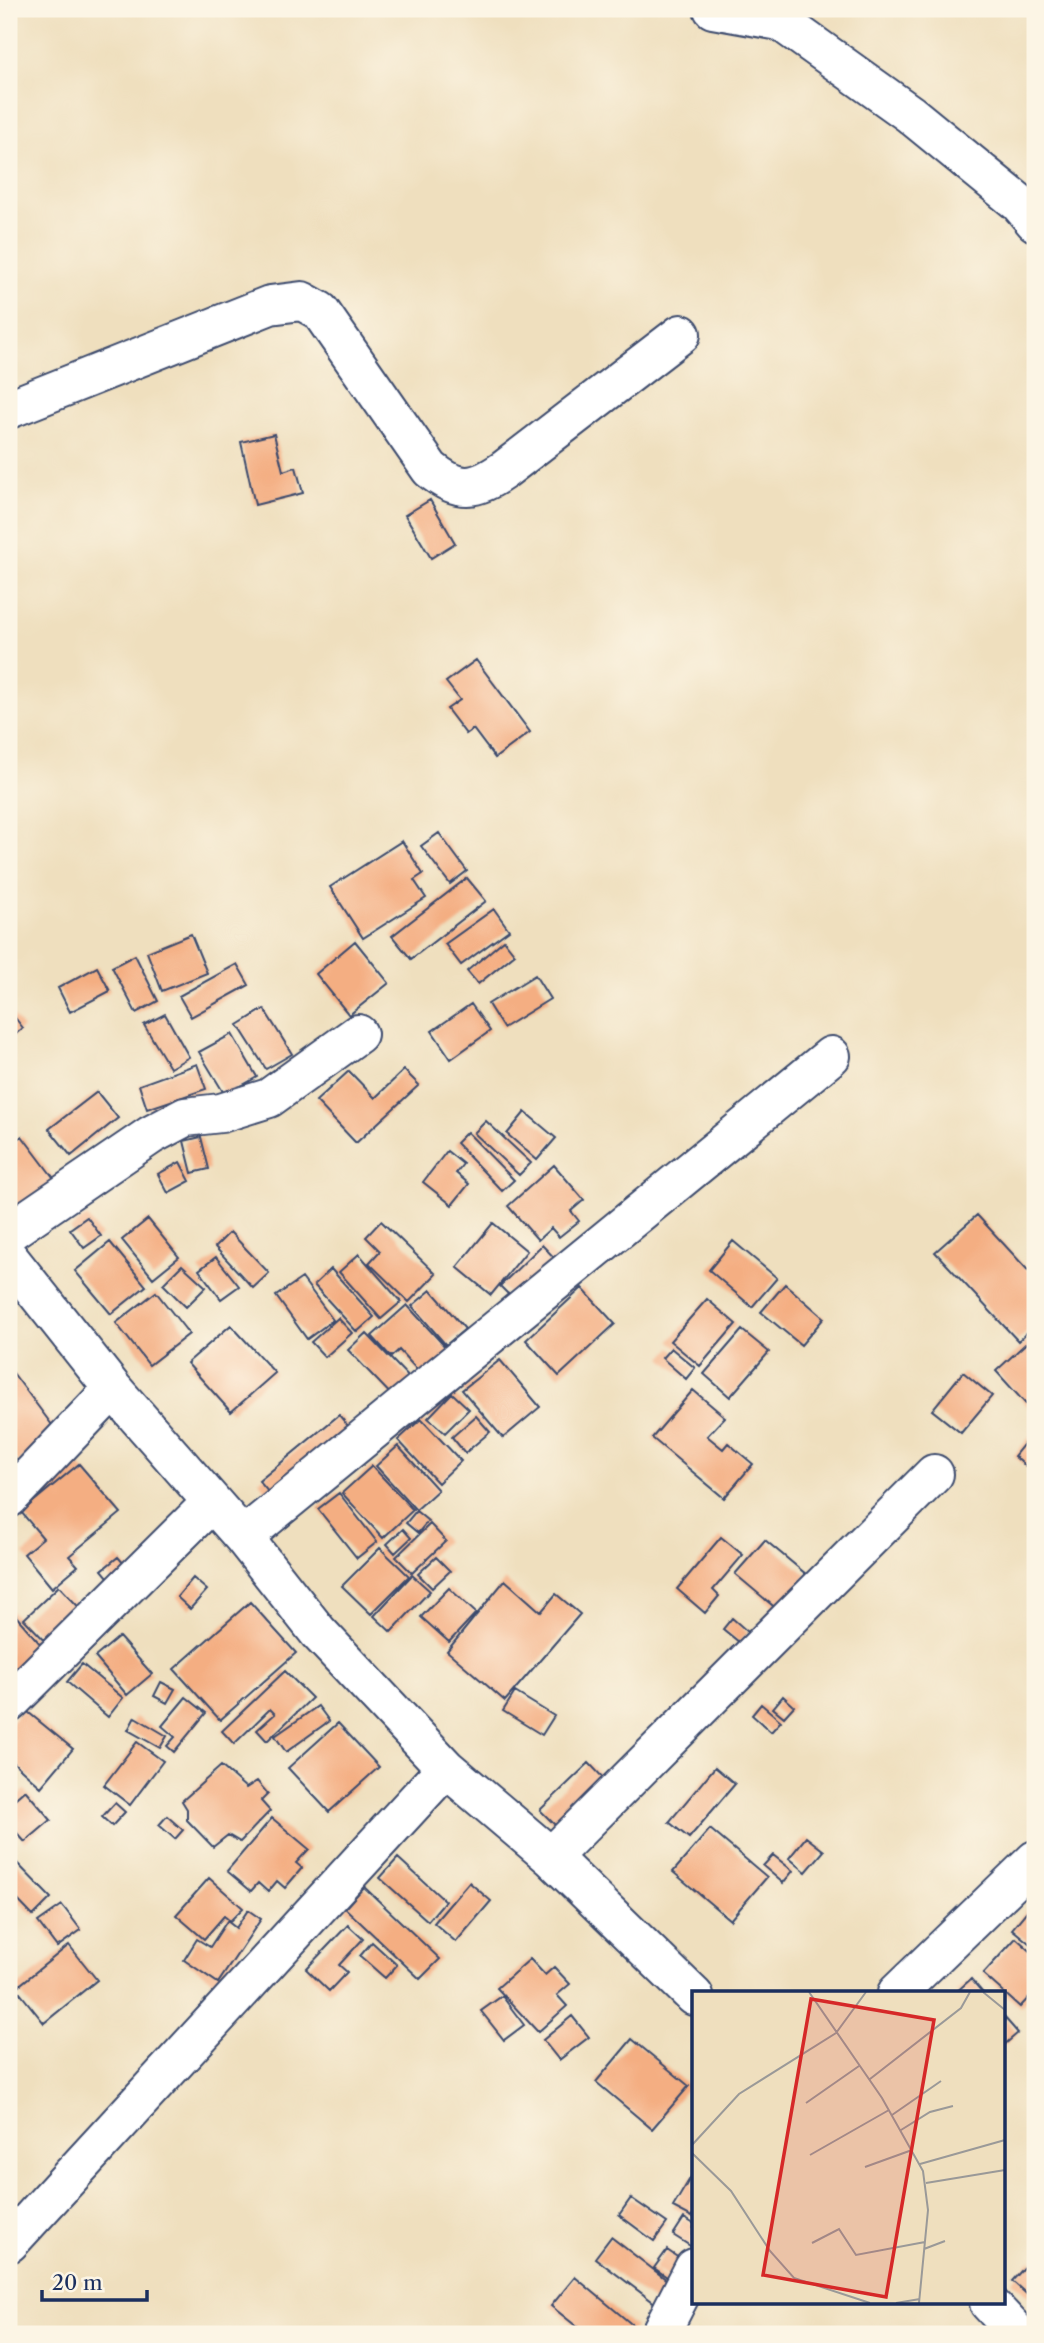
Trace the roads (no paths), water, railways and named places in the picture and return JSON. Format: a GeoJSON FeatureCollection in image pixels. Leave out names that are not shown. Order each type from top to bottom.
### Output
{"type":"FeatureCollection","features":[{"type":"Feature","properties":{"kind":"street"},"geometry":{"type":"LineString","coordinates":[[713,9],[780,21],[909,114],[1019,203],[1035,222]]}},
{"type":"Feature","properties":{"kind":"street"},"geometry":{"type":"LineString","coordinates":[[9,409],[270,305],[302,301],[320,311],[430,469],[442,479],[464,487],[483,485],[681,334]]}},
{"type":"Feature","properties":{"kind":"street"},"geometry":{"type":"LineString","coordinates":[[9,1232],[151,1135],[185,1117],[221,1113],[269,1098],[358,1034]]}},
{"type":"Feature","properties":{"kind":"street"},"geometry":{"type":"LineString","coordinates":[[243,1537],[831,1056]]}},
{"type":"Feature","properties":{"kind":"street"},"geometry":{"type":"LineString","coordinates":[[9,1258],[113,1389],[243,1537],[318,1632],[446,1768],[551,1857],[692,1994]]}},
{"type":"Feature","properties":{"kind":"street"},"geometry":{"type":"LineString","coordinates":[[9,1499],[113,1389]]}},
{"type":"Feature","properties":{"kind":"street"},"geometry":{"type":"LineString","coordinates":[[551,1857],[934,1474]]}},
{"type":"Feature","properties":{"kind":"street"},"geometry":{"type":"LineString","coordinates":[[9,1703],[212,1502]]}},
{"type":"Feature","properties":{"kind":"street"},"geometry":{"type":"LineString","coordinates":[[9,2243],[446,1768]]}},
{"type":"Feature","properties":{"kind":"street"},"geometry":{"type":"LineString","coordinates":[[899,1991],[1035,1860]]}},
{"type":"Feature","properties":{"kind":"street"},"geometry":{"type":"LineString","coordinates":[[660,2334],[692,2272]]}}]}
